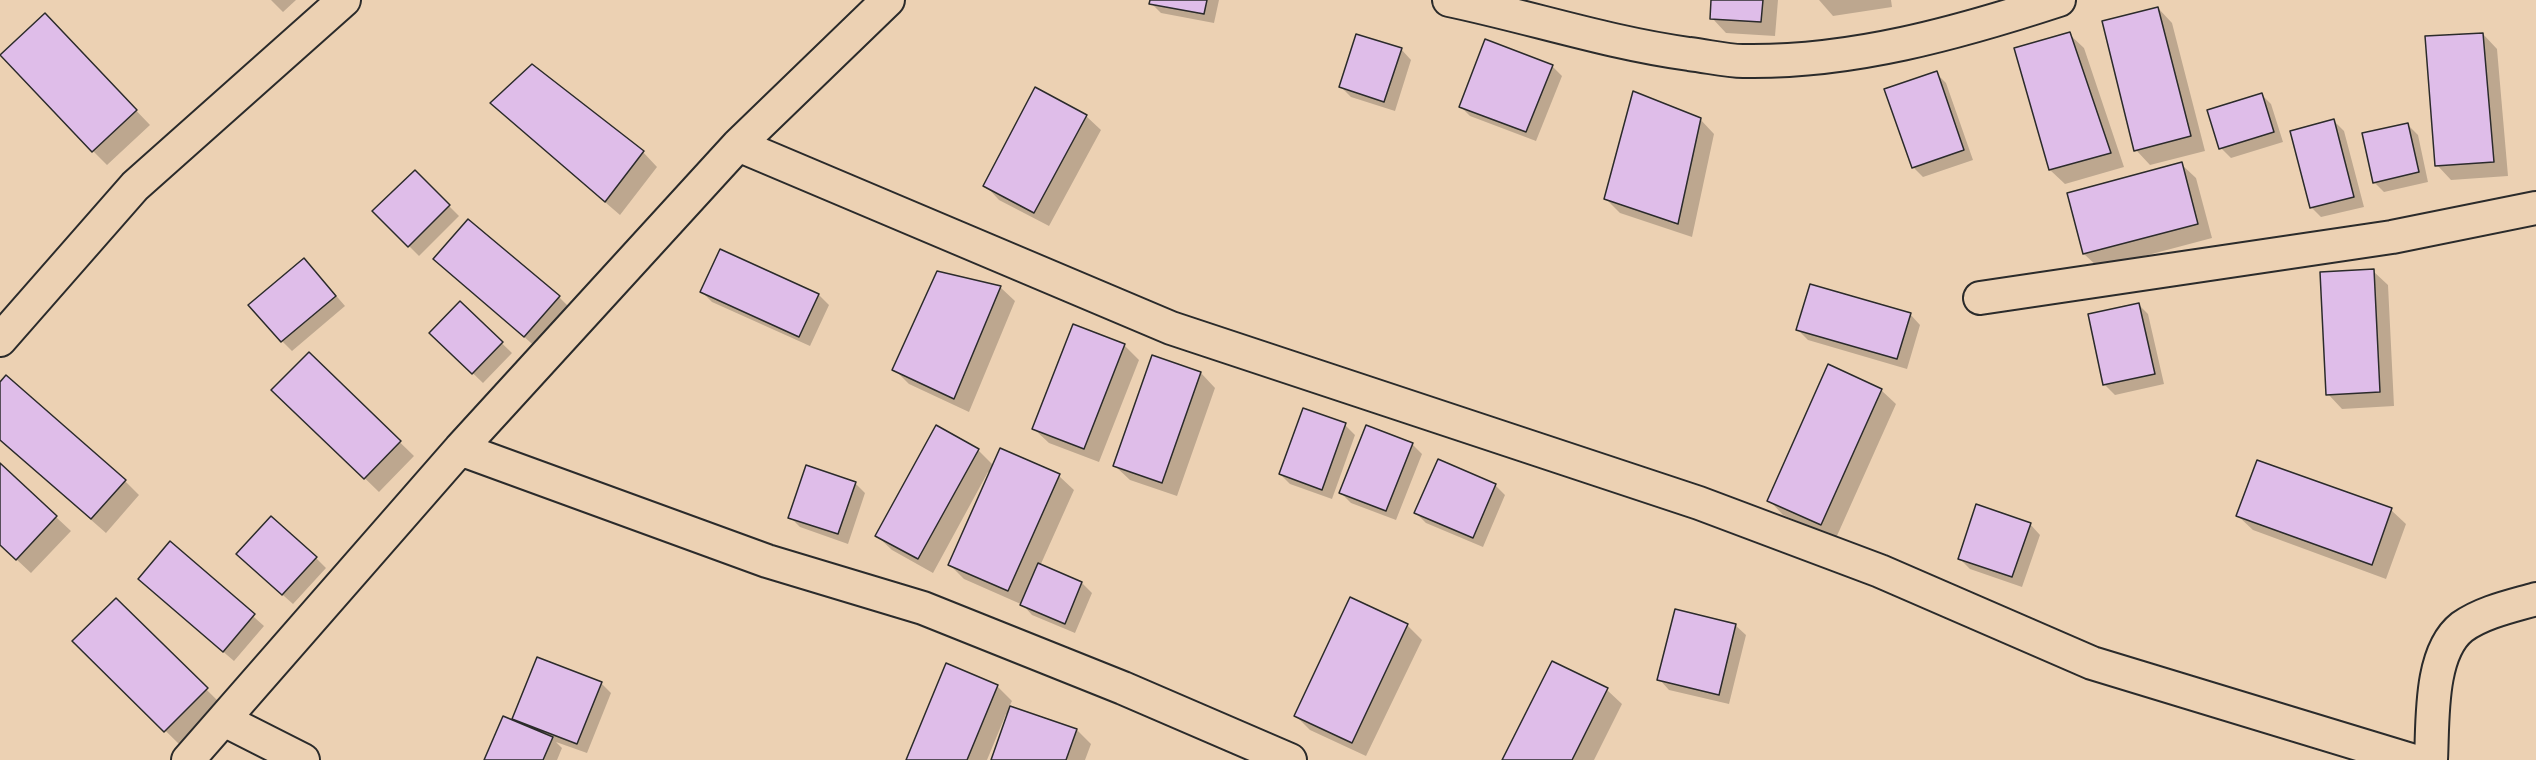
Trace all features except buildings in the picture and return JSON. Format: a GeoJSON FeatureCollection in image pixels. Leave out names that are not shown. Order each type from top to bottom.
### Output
{"type":"FeatureCollection","features":[{"type":"Feature","properties":{"kind":"street"},"geometry":{"type":"LineString","coordinates":[[0,340],[135,186],[344,0]]}},
{"type":"Feature","properties":{"kind":"street"},"geometry":{"type":"LineString","coordinates":[[188,760],[460,449],[738,145],[888,0]]}},
{"type":"Feature","properties":{"kind":"street"},"geometry":{"type":"LineString","coordinates":[[1449,0],[1527,17],[1637,47],[1742,61],[1829,57],[1887,46],[1986,24],[2060,0]]}},
{"type":"Feature","properties":{"kind":"street"},"geometry":{"type":"LineString","coordinates":[[738,145],[1171,328],[1699,502],[1880,571],[2092,663],[2411,760]]}},
{"type":"Feature","properties":{"kind":"street"},"geometry":{"type":"LineString","coordinates":[[1980,298],[2392,237],[2536,208]]}},
{"type":"Feature","properties":{"kind":"street"},"geometry":{"type":"LineString","coordinates":[[460,449],[767,561],[923,608],[1123,687],[1290,760]]}},
{"type":"Feature","properties":{"kind":"street"},"geometry":{"type":"LineString","coordinates":[[2431,760],[2435,687],[2443,653],[2460,629],[2479,617],[2536,599]]}},
{"type":"Feature","properties":{"kind":"street"},"geometry":{"type":"LineString","coordinates":[[224,720],[303,760]]}}]}
